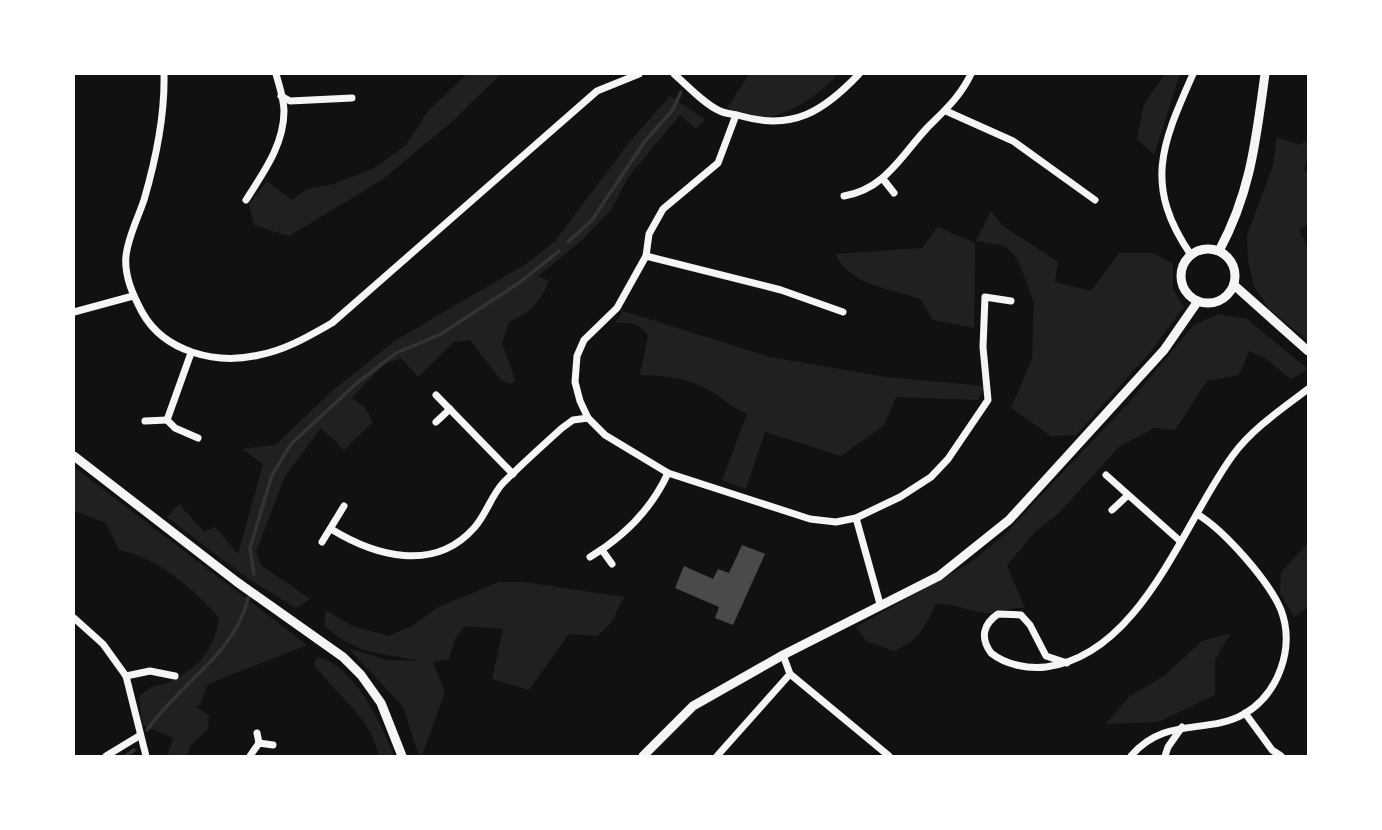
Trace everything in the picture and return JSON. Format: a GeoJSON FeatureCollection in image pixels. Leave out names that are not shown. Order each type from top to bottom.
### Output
{"type":"FeatureCollection","features":[{"type":"Feature","properties":{"kind":"street"},"geometry":{"type":"LineString","coordinates":[[164,74],[164,98],[153,170],[126,255],[127,274],[133,296],[149,325],[169,344],[191,353],[226,358],[258,356],[294,344],[332,323],[597,91],[639,74]]}},
{"type":"Feature","properties":{"kind":"street"},"geometry":{"type":"LineString","coordinates":[[246,200],[274,156],[285,110],[276,74]]}},
{"type":"Feature","properties":{"kind":"street"},"geometry":{"type":"LineString","coordinates":[[674,74],[719,111],[760,121],[782,122],[806,116],[840,94],[859,74]]}},
{"type":"Feature","properties":{"kind":"street"},"geometry":{"type":"LineString","coordinates":[[844,196],[883,180],[946,111],[971,74]]}},
{"type":"Feature","properties":{"kind":"street"},"geometry":{"type":"LineString","coordinates":[[1191,255],[1175,231],[1165,201],[1161,172],[1163,147],[1192,74]]}},
{"type":"Feature","properties":{"kind":"street"},"geometry":{"type":"LineString","coordinates":[[1219,251],[1252,169],[1265,74]]}},
{"type":"Feature","properties":{"kind":"street"},"geometry":{"type":"LineString","coordinates":[[281,96],[290,101],[352,98]]}},
{"type":"Feature","properties":{"kind":"street"},"geometry":{"type":"LineString","coordinates":[[946,111],[1013,141],[1095,200]]}},
{"type":"Feature","properties":{"kind":"street"},"geometry":{"type":"LineString","coordinates":[[736,115],[719,163],[663,209],[649,234],[646,256],[617,308],[584,340],[577,356],[575,382],[588,418],[604,435],[668,473],[810,519],[836,522],[856,518],[922,483],[948,459],[988,400],[983,355],[985,297],[1011,301]]}},
{"type":"Feature","properties":{"kind":"street"},"geometry":{"type":"LineString","coordinates":[[883,180],[894,193]]}},
{"type":"Feature","properties":{"kind":"street"},"geometry":{"type":"LineString","coordinates":[[1234,285],[1223,299],[1198,302],[1186,292],[1181,276],[1185,261],[1204,249],[1219,251],[1231,261],[1234,285],[1308,351]]}},
{"type":"Feature","properties":{"kind":"street"},"geometry":{"type":"LineString","coordinates":[[646,256],[781,290],[843,312]]}},
{"type":"Feature","properties":{"kind":"street"},"geometry":{"type":"LineString","coordinates":[[74,312],[133,296]]}},
{"type":"Feature","properties":{"kind":"street"},"geometry":{"type":"LineString","coordinates":[[656,757],[646,753],[693,706],[783,655],[939,576],[1009,520],[1164,350],[1198,302]]}},
{"type":"Feature","properties":{"kind":"street"},"geometry":{"type":"LineString","coordinates":[[167,420],[191,353]]}},
{"type":"Feature","properties":{"kind":"street"},"geometry":{"type":"LineString","coordinates":[[1067,663],[1046,656],[1030,625],[1021,615],[998,614],[987,624],[984,640],[996,657],[1030,668],[1067,663],[1082,657],[1111,637],[1147,593],[1238,449],[1262,424],[1308,388]]}},
{"type":"Feature","properties":{"kind":"street"},"geometry":{"type":"LineString","coordinates":[[436,395],[513,474]]}},
{"type":"Feature","properties":{"kind":"street"},"geometry":{"type":"LineString","coordinates":[[436,422],[450,409]]}},
{"type":"Feature","properties":{"kind":"street"},"geometry":{"type":"LineString","coordinates":[[331,529],[379,553],[425,555],[456,542],[472,530],[498,489],[567,423],[588,418]]}},
{"type":"Feature","properties":{"kind":"street"},"geometry":{"type":"LineString","coordinates":[[145,421],[167,420],[175,428],[198,438]]}},
{"type":"Feature","properties":{"kind":"street"},"geometry":{"type":"LineString","coordinates":[[74,456],[237,582],[342,657],[361,675],[381,703],[402,757]]}},
{"type":"Feature","properties":{"kind":"street"},"geometry":{"type":"LineString","coordinates":[[590,557],[602,550],[650,507],[668,473]]}},
{"type":"Feature","properties":{"kind":"street"},"geometry":{"type":"LineString","coordinates":[[1106,475],[1181,541]]}},
{"type":"Feature","properties":{"kind":"street"},"geometry":{"type":"LineString","coordinates":[[1112,510],[1127,496]]}},
{"type":"Feature","properties":{"kind":"street"},"geometry":{"type":"LineString","coordinates":[[322,542],[344,506]]}},
{"type":"Feature","properties":{"kind":"street"},"geometry":{"type":"LineString","coordinates":[[1131,757],[1148,741],[1183,727],[1245,713],[1270,690],[1281,672],[1285,646],[1283,619],[1272,595],[1224,533],[1197,514]]}},
{"type":"Feature","properties":{"kind":"street"},"geometry":{"type":"LineString","coordinates":[[856,518],[880,604]]}},
{"type":"Feature","properties":{"kind":"street"},"geometry":{"type":"LineString","coordinates":[[602,550],[612,564]]}},
{"type":"Feature","properties":{"kind":"street"},"geometry":{"type":"LineString","coordinates":[[74,618],[103,644],[126,676],[146,757]]}},
{"type":"Feature","properties":{"kind":"street"},"geometry":{"type":"LineString","coordinates":[[783,655],[790,674],[889,757]]}},
{"type":"Feature","properties":{"kind":"street"},"geometry":{"type":"LineString","coordinates":[[126,676],[150,671],[174,676]]}},
{"type":"Feature","properties":{"kind":"street"},"geometry":{"type":"LineString","coordinates":[[717,757],[790,674]]}},
{"type":"Feature","properties":{"kind":"street"},"geometry":{"type":"LineString","coordinates":[[1245,713],[1272,750],[1281,757]]}},
{"type":"Feature","properties":{"kind":"street"},"geometry":{"type":"LineString","coordinates":[[1165,757],[1168,747],[1183,727]]}},
{"type":"Feature","properties":{"kind":"street"},"geometry":{"type":"LineString","coordinates":[[250,757],[259,744],[257,733]]}},
{"type":"Feature","properties":{"kind":"street"},"geometry":{"type":"LineString","coordinates":[[106,757],[139,736]]}},
{"type":"Feature","properties":{"kind":"street"},"geometry":{"type":"LineString","coordinates":[[259,744],[273,745]]}},
{"type":"Feature","properties":{"kind":"shaded area"},"geometry":{"type":"Polygon","coordinates":[[[467,74],[501,74],[454,120],[382,180],[289,236],[254,225],[249,204],[267,181],[292,200],[307,189],[334,184],[374,168],[406,145],[428,111],[467,74]]]}},
{"type":"Feature","properties":{"kind":"shaded area"},"geometry":{"type":"Polygon","coordinates":[[[749,74],[838,74],[799,105],[775,115],[752,119],[727,108],[749,74]]]}},
{"type":"Feature","properties":{"kind":"shaded area"},"geometry":{"type":"Polygon","coordinates":[[[1165,74],[1180,74],[1154,155],[1137,139],[1144,104],[1165,74]]]}},
{"type":"Feature","properties":{"kind":"shaded area"},"geometry":{"type":"Polygon","coordinates":[[[670,96],[705,119],[696,129],[680,115],[629,176],[611,210],[581,241],[538,276],[549,281],[545,289],[534,306],[509,322],[502,343],[515,380],[512,384],[501,380],[470,340],[454,342],[418,377],[401,358],[383,365],[352,398],[365,408],[373,422],[344,450],[321,428],[285,476],[256,552],[261,565],[310,599],[296,608],[247,578],[167,517],[179,504],[204,532],[215,527],[238,554],[263,464],[242,449],[275,445],[331,392],[396,340],[526,264],[555,241],[632,139],[670,96]]]}},
{"type":"Feature","properties":{"kind":"shaded area"},"geometry":{"type":"Polygon","coordinates":[[[1277,137],[1299,145],[1308,140],[1308,159],[1304,169],[1308,173],[1308,224],[1299,230],[1308,248],[1308,341],[1269,309],[1254,286],[1248,260],[1247,235],[1273,166],[1277,137]]]}},
{"type":"Feature","properties":{"kind":"shaded area"},"geometry":{"type":"Polygon","coordinates":[[[991,211],[1003,226],[1058,262],[1055,282],[1091,291],[1119,253],[1153,253],[1173,264],[1173,289],[1184,307],[1151,351],[1076,435],[1051,436],[1011,408],[1032,359],[1034,303],[1018,260],[1005,246],[976,241],[991,211]]]}},
{"type":"Feature","properties":{"kind":"shaded area"},"geometry":{"type":"Polygon","coordinates":[[[938,227],[975,243],[974,328],[933,320],[920,299],[860,279],[850,273],[836,254],[922,248],[938,227]]]}},
{"type":"Feature","properties":{"kind":"shaded area"},"geometry":{"type":"Polygon","coordinates":[[[623,311],[770,357],[886,377],[985,386],[978,400],[896,397],[884,425],[841,456],[765,432],[746,489],[722,480],[747,414],[690,382],[640,375],[648,336],[634,324],[615,323],[623,311]]]}},
{"type":"Feature","properties":{"kind":"shaded area"},"geometry":{"type":"Polygon","coordinates":[[[1219,314],[1247,319],[1308,369],[1291,379],[1266,359],[1249,351],[1239,375],[1207,381],[1175,430],[1154,428],[1119,447],[1059,513],[1035,532],[1007,565],[1025,608],[986,613],[936,604],[920,633],[902,647],[894,651],[866,641],[856,627],[970,563],[1004,535],[1130,401],[1194,325],[1219,314]]]}},
{"type":"Feature","properties":{"kind":"shaded area"},"geometry":{"type":"Polygon","coordinates":[[[74,467],[307,645],[208,684],[201,703],[196,707],[209,715],[208,729],[189,747],[188,756],[167,756],[173,738],[142,725],[139,697],[153,687],[182,675],[198,663],[210,648],[219,618],[198,596],[161,567],[119,550],[106,523],[74,511],[74,467]]]}},
{"type":"Feature","properties":{"kind":"shaded area"},"geometry":{"type":"Polygon","coordinates":[[[1308,543],[1308,607],[1294,617],[1280,593],[1281,572],[1308,543]]]}},
{"type":"Feature","properties":{"kind":"shaded area"},"geometry":{"type":"Polygon","coordinates":[[[499,582],[524,582],[624,597],[611,623],[597,636],[569,634],[529,690],[492,679],[503,629],[464,626],[455,639],[449,659],[433,662],[445,692],[422,756],[419,756],[403,707],[348,648],[387,660],[422,661],[370,651],[346,642],[324,625],[326,610],[352,626],[389,636],[412,626],[438,607],[499,582]]]}},
{"type":"Feature","properties":{"kind":"shaded area"},"geometry":{"type":"Polygon","coordinates":[[[1231,633],[1215,660],[1215,695],[1158,722],[1105,724],[1130,696],[1164,676],[1202,641],[1231,633]]]}},
{"type":"Feature","properties":{"kind":"shaded area"},"geometry":{"type":"Polygon","coordinates":[[[317,657],[343,670],[354,683],[374,712],[394,756],[379,756],[375,742],[361,718],[314,664],[317,657]]]}},
{"type":"Feature","properties":{"kind":"building"},"geometry":{"type":"Polygon","coordinates":[[[742,545],[765,554],[733,625],[715,618],[719,607],[675,588],[684,566],[713,579],[718,569],[729,573],[742,545]]]}},
{"type":"Feature","properties":{"kind":"waterway"},"geometry":{"type":"LineString","coordinates":[[568,242],[592,220],[645,141],[672,111],[681,92]]}},
{"type":"Feature","properties":{"kind":"waterway"},"geometry":{"type":"LineString","coordinates":[[254,574],[250,548],[272,475],[291,444],[357,383],[396,353],[441,334],[519,283],[559,251]]}},
{"type":"Feature","properties":{"kind":"waterway"},"geometry":{"type":"LineString","coordinates":[[147,730],[232,636],[248,598]]}},
{"type":"Feature","properties":{"kind":"waterway"},"geometry":{"type":"LineString","coordinates":[[126,756],[134,750]]}}]}
